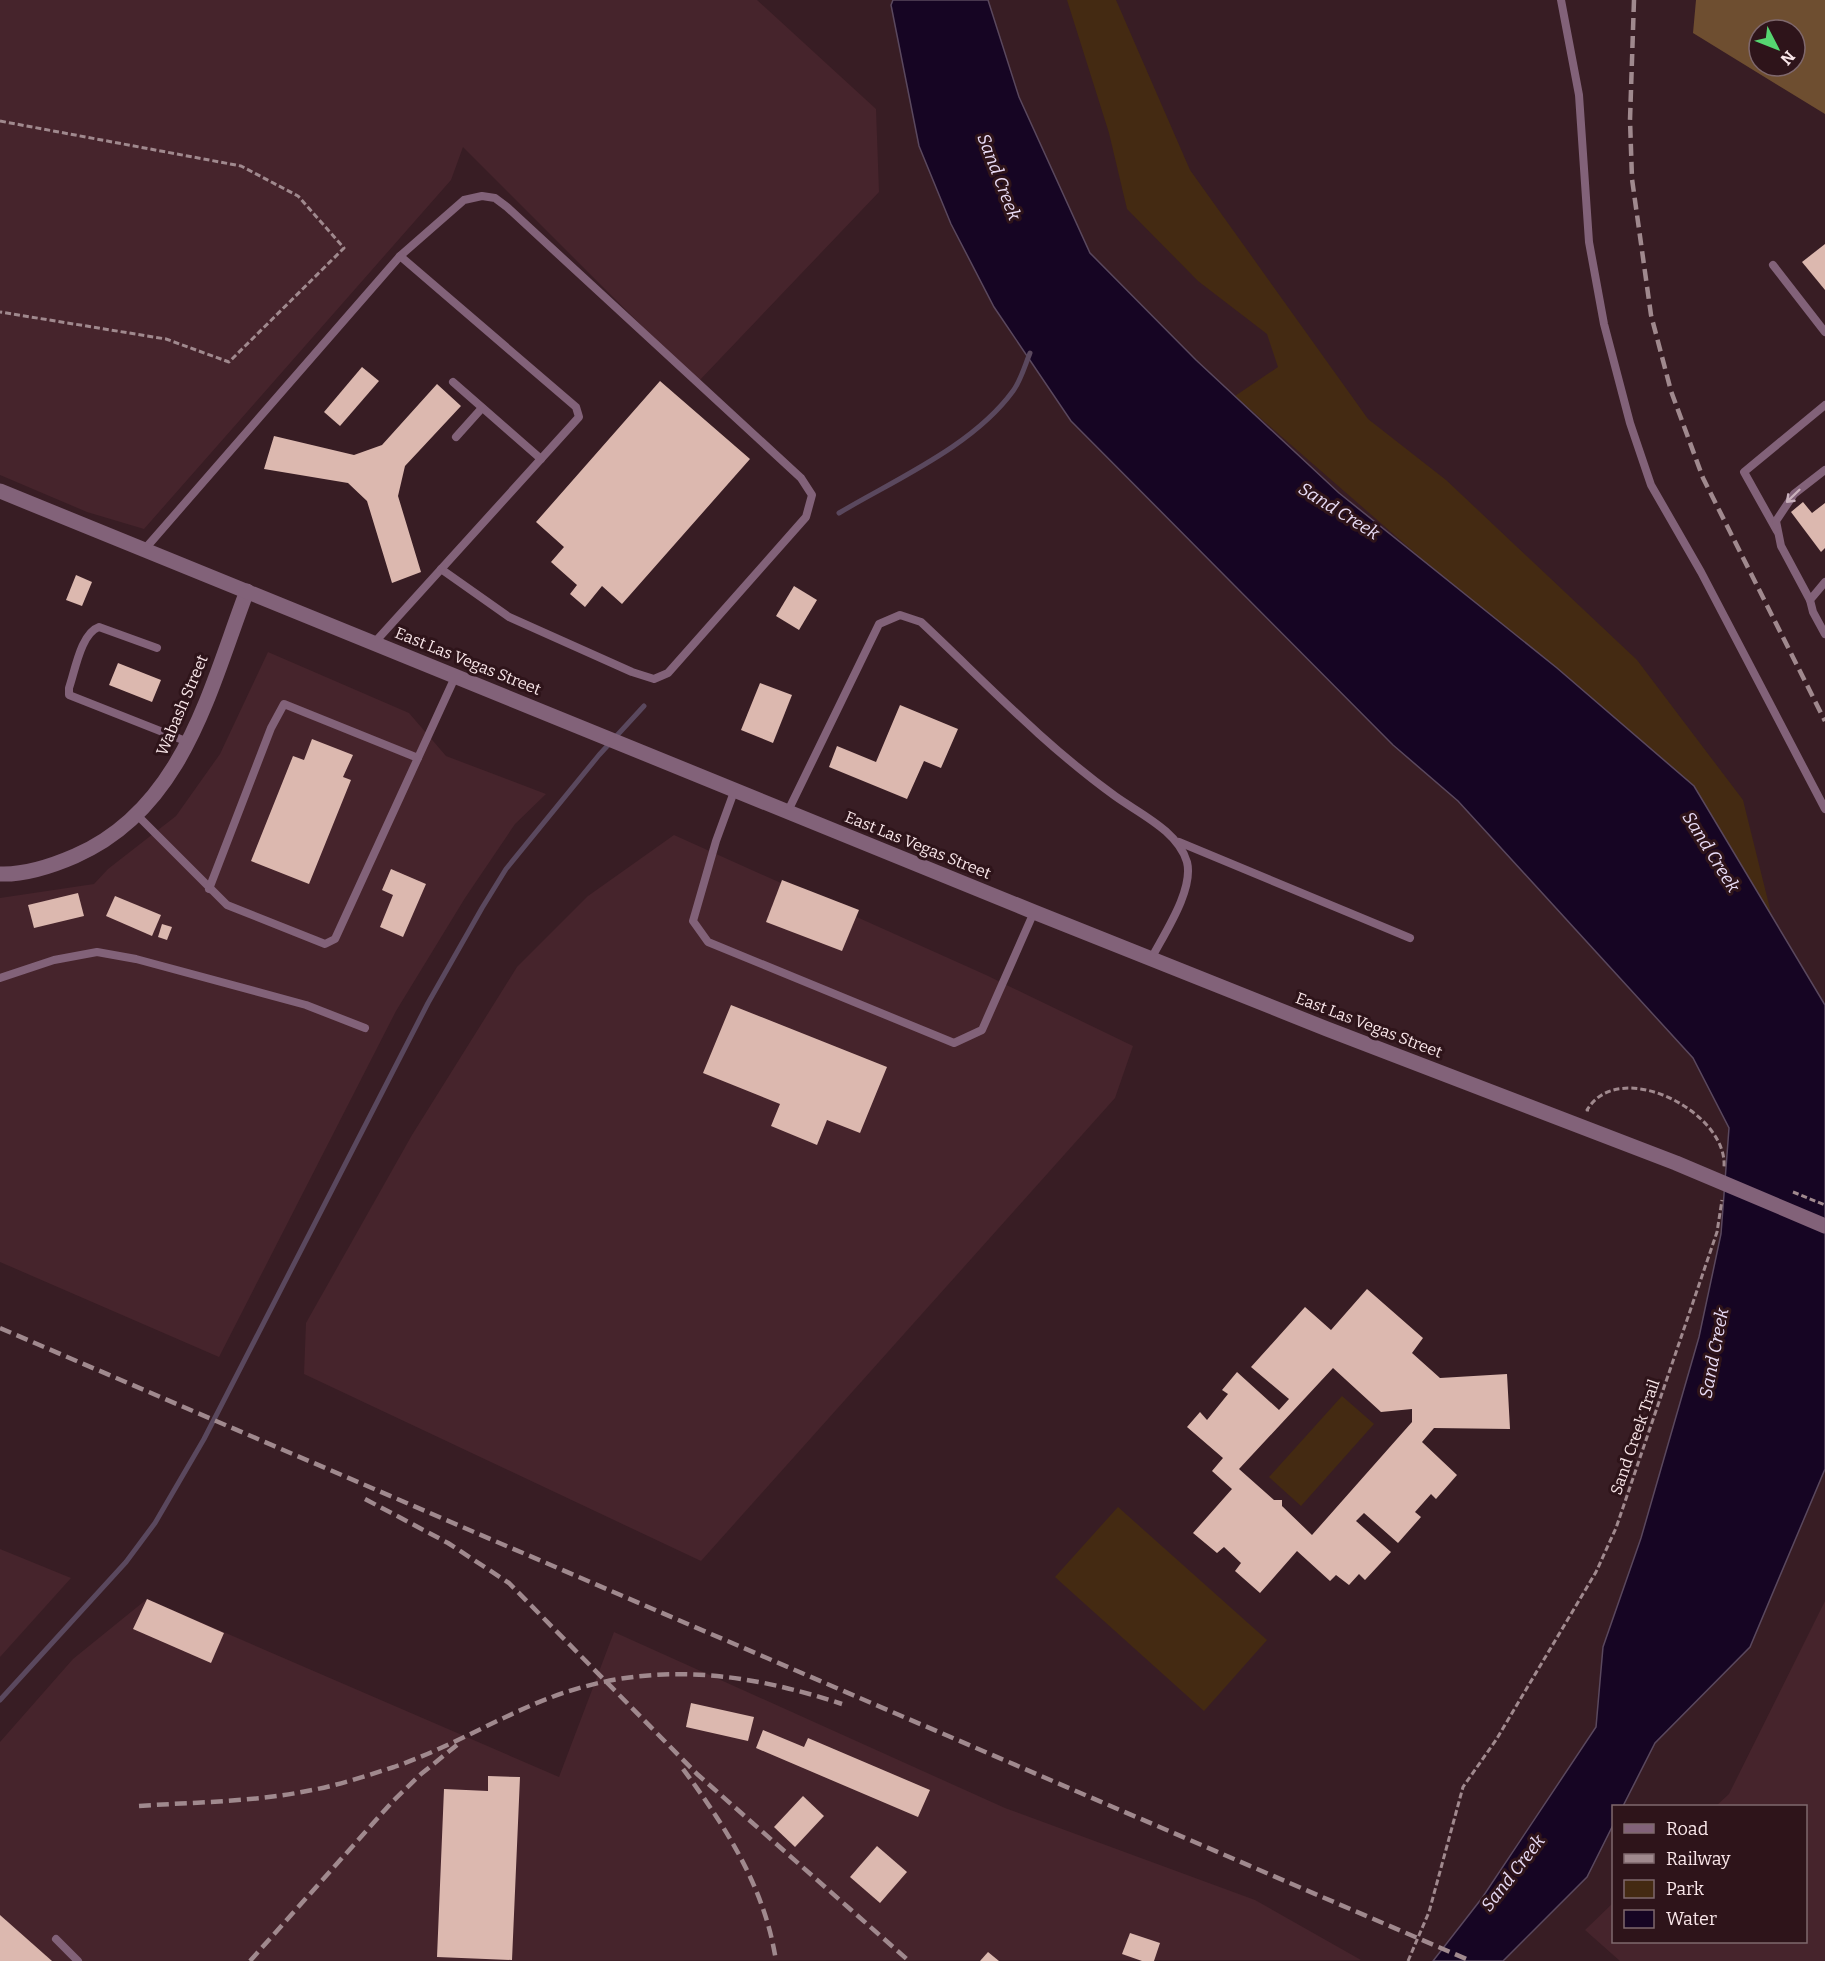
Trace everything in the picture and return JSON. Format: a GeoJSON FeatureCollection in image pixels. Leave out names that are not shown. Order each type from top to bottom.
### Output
{"type":"FeatureCollection","features":[{"type":"Feature","properties":{"kind":"street","name":"East Las Vegas Street"},"geometry":{"type":"LineString","coordinates":[[0,492],[375,642],[1034,912],[1676,1163],[1825,1226]]}},
{"type":"Feature","properties":{"kind":"street","name":"Wabash Street"},"geometry":{"type":"LineString","coordinates":[[0,874],[35,870],[91,849],[137,815],[168,780],[188,742],[247,591]]}},
{"type":"Feature","properties":{"kind":"lane"},"geometry":{"type":"LineString","coordinates":[[1561,0],[1579,95],[1589,242],[1604,324],[1630,423],[1651,485],[1701,572],[1825,809]]}},
{"type":"Feature","properties":{"kind":"lane"},"geometry":{"type":"LineString","coordinates":[[144,550],[400,256],[464,200],[482,196],[495,198],[801,478],[812,495],[806,517],[668,673],[654,679],[632,672],[509,617],[441,569]]}},
{"type":"Feature","properties":{"kind":"lane"},"geometry":{"type":"LineString","coordinates":[[375,642],[579,417],[576,406],[400,256]]}},
{"type":"Feature","properties":{"kind":"lane"},"geometry":{"type":"LineString","coordinates":[[1773,265],[1825,332]]}},
{"type":"Feature","properties":{"kind":"lane"},"geometry":{"type":"LineString","coordinates":[[453,382],[541,459]]}},
{"type":"Feature","properties":{"kind":"lane"},"geometry":{"type":"LineString","coordinates":[[1777,531],[1744,472],[1825,405]]}},
{"type":"Feature","properties":{"kind":"lane"},"geometry":{"type":"LineString","coordinates":[[456,437],[482,408]]}},
{"type":"Feature","properties":{"kind":"lane"},"geometry":{"type":"LineString","coordinates":[[1825,470],[1786,502],[1776,520],[1781,546],[1825,634]]}},
{"type":"Feature","properties":{"kind":"lane"},"geometry":{"type":"LineString","coordinates":[[1810,600],[1825,582]]}},
{"type":"Feature","properties":{"kind":"lane"},"geometry":{"type":"LineString","coordinates":[[788,811],[879,624],[900,615],[921,622],[1025,724],[1090,778],[1179,842],[1410,938]]}},
{"type":"Feature","properties":{"kind":"lane"},"geometry":{"type":"LineString","coordinates":[[157,648],[99,627],[93,629],[87,636],[69,688],[69,695],[188,742]]}},
{"type":"Feature","properties":{"kind":"lane"},"geometry":{"type":"LineString","coordinates":[[137,815],[227,905],[325,945],[335,939],[456,675]]}},
{"type":"Feature","properties":{"kind":"lane"},"geometry":{"type":"LineString","coordinates":[[209,888],[271,728],[284,704],[418,758]]}},
{"type":"Feature","properties":{"kind":"lane"},"geometry":{"type":"LineString","coordinates":[[735,789],[716,841],[693,921],[708,942],[933,1035],[954,1043],[982,1030],[1034,912]]}},
{"type":"Feature","properties":{"kind":"lane"},"geometry":{"type":"LineString","coordinates":[[1151,959],[1184,896],[1188,865],[1179,842]]}},
{"type":"Feature","properties":{"kind":"lane"},"geometry":{"type":"LineString","coordinates":[[0,978],[54,960],[97,952],[136,959],[306,1005],[365,1028]]}},
{"type":"Feature","properties":{"kind":"lane"},"geometry":{"type":"LineString","coordinates":[[56,1939],[78,1961]]}},
{"type":"Feature","properties":{"kind":"path"},"geometry":{"type":"LineString","coordinates":[[0,121],[241,166],[298,196],[344,248],[229,362],[166,339],[0,312]]}},
{"type":"Feature","properties":{"kind":"path"},"geometry":{"type":"LineString","coordinates":[[1598,1114],[1587,1110],[1593,1100],[1601,1093],[1621,1088],[1653,1092],[1676,1100],[1713,1133],[1725,1155],[1723,1176]]}},
{"type":"Feature","properties":{"kind":"path","name":"Sand Creek Trail"},"geometry":{"type":"LineString","coordinates":[[1408,1961],[1429,1912],[1463,1787],[1496,1740],[1596,1572],[1616,1528],[1717,1232],[1722,1198]]}},
{"type":"Feature","properties":{"kind":"shaded area"},"geometry":{"type":"Polygon","coordinates":[[[0,0],[757,0],[876,109],[879,192],[698,382],[463,147],[451,180],[144,529],[87,512],[0,475],[0,0]]]}},
{"type":"Feature","properties":{"kind":"shaded area"},"geometry":{"type":"Polygon","coordinates":[[[1696,0],[1825,0],[1825,114],[1766,78],[1807,78],[1807,18],[1747,18],[1747,66],[1693,33],[1696,0]]]}},
{"type":"Feature","properties":{"kind":"shaded area"},"geometry":{"type":"Polygon","coordinates":[[[268,652],[409,713],[446,756],[546,794],[515,824],[465,898],[396,1011],[219,1357],[0,1262],[0,898],[94,884],[108,869],[176,816],[220,754],[268,652]]]}},
{"type":"Feature","properties":{"kind":"shaded area"},"geometry":{"type":"Polygon","coordinates":[[[674,835],[986,975],[1133,1046],[1115,1098],[701,1561],[304,1374],[306,1323],[412,1135],[517,967],[588,896],[674,835]]]}},
{"type":"Feature","properties":{"kind":"shaded area"},"geometry":{"type":"Polygon","coordinates":[[[0,1549],[71,1578],[0,1657],[0,1549]]]}},
{"type":"Feature","properties":{"kind":"shaded area"},"geometry":{"type":"Polygon","coordinates":[[[147,1599],[559,1777],[614,1632],[1005,1808],[1255,1900],[1361,1960],[0,1961],[0,1742],[73,1659],[147,1599]]]}},
{"type":"Feature","properties":{"kind":"shaded area"},"geometry":{"type":"Polygon","coordinates":[[[1825,1601],[1825,1961],[1620,1961],[1585,1930],[1612,1904],[1612,1943],[1807,1943],[1807,1805],[1717,1805],[1729,1794],[1825,1601]]]}},
{"type":"Feature","properties":{"kind":"green space"},"geometry":{"type":"Polygon","coordinates":[[[1067,0],[1116,0],[1190,170],[1368,419],[1446,480],[1637,660],[1743,800],[1772,917],[1694,786],[1422,559],[1235,396],[1278,367],[1267,334],[1198,281],[1127,209],[1109,133],[1067,0]]]}},
{"type":"Feature","properties":{"kind":"green space"},"geometry":{"type":"Polygon","coordinates":[[[1342,1396],[1374,1424],[1301,1506],[1269,1477],[1342,1396]]]}},
{"type":"Feature","properties":{"kind":"green space"},"geometry":{"type":"Polygon","coordinates":[[[1118,1507],[1267,1640],[1204,1711],[1055,1577],[1118,1507]]]}},
{"type":"Feature","properties":{"kind":"water","name":"Sand Creek"},"geometry":{"type":"Polygon","coordinates":[[[893,0],[988,0],[1019,97],[1090,253],[1196,360],[1339,493],[1557,668],[1694,786],[1825,1005],[1825,1469],[1750,1647],[1655,1743],[1624,1805],[1612,1805],[1612,1827],[1587,1877],[1503,1961],[1433,1961],[1482,1898],[1596,1727],[1603,1647],[1641,1538],[1699,1337],[1721,1234],[1729,1128],[1693,1058],[1458,801],[1393,745],[1071,421],[994,307],[951,224],[919,146],[891,5],[893,0]]]}},
{"type":"Feature","properties":{"kind":"building"},"geometry":{"type":"Polygon","coordinates":[[[1825,244],[1825,290],[1802,262],[1825,244]]]}},
{"type":"Feature","properties":{"kind":"building"},"geometry":{"type":"Polygon","coordinates":[[[362,367],[379,381],[340,426],[324,412],[362,367]]]}},
{"type":"Feature","properties":{"kind":"building"},"geometry":{"type":"Polygon","coordinates":[[[660,381],[750,459],[622,604],[602,586],[585,607],[570,594],[577,585],[551,562],[564,547],[536,522],[660,381]]]}},
{"type":"Feature","properties":{"kind":"building"},"geometry":{"type":"Polygon","coordinates":[[[437,384],[461,406],[405,466],[398,496],[421,572],[392,583],[367,501],[348,483],[264,469],[274,436],[354,455],[382,445],[437,384]]]}},
{"type":"Feature","properties":{"kind":"building"},"geometry":{"type":"Polygon","coordinates":[[[1803,502],[1812,513],[1825,503],[1825,548],[1821,552],[1791,512],[1803,502]]]}},
{"type":"Feature","properties":{"kind":"building"},"geometry":{"type":"Polygon","coordinates":[[[76,575],[92,582],[82,606],[66,600],[76,575]]]}},
{"type":"Feature","properties":{"kind":"building"},"geometry":{"type":"Polygon","coordinates":[[[794,586],[817,600],[799,630],[776,616],[794,586]]]}},
{"type":"Feature","properties":{"kind":"building"},"geometry":{"type":"Polygon","coordinates":[[[118,663],[161,680],[152,702],[109,685],[118,663]]]}},
{"type":"Feature","properties":{"kind":"building"},"geometry":{"type":"Polygon","coordinates":[[[760,683],[792,695],[773,743],[741,730],[760,683]]]}},
{"type":"Feature","properties":{"kind":"building"},"geometry":{"type":"Polygon","coordinates":[[[900,705],[958,729],[941,768],[924,761],[907,799],[829,767],[837,746],[876,762],[900,705]]]}},
{"type":"Feature","properties":{"kind":"building"},"geometry":{"type":"Polygon","coordinates":[[[312,739],[353,755],[343,777],[351,780],[309,884],[251,861],[293,756],[304,760],[312,739]]]}},
{"type":"Feature","properties":{"kind":"building"},"geometry":{"type":"Polygon","coordinates":[[[391,869],[426,884],[403,937],[380,927],[393,895],[382,890],[391,869]]]}},
{"type":"Feature","properties":{"kind":"building"},"geometry":{"type":"Polygon","coordinates":[[[782,880],[859,910],[842,951],[766,922],[782,880]]]}},
{"type":"Feature","properties":{"kind":"building"},"geometry":{"type":"Polygon","coordinates":[[[78,893],[84,916],[34,928],[28,905],[78,893]]]}},
{"type":"Feature","properties":{"kind":"building"},"geometry":{"type":"Polygon","coordinates":[[[115,896],[161,915],[152,936],[106,916],[115,896]]]}},
{"type":"Feature","properties":{"kind":"building"},"geometry":{"type":"Polygon","coordinates":[[[162,924],[172,927],[167,940],[158,937],[162,924]]]}},
{"type":"Feature","properties":{"kind":"building"},"geometry":{"type":"Polygon","coordinates":[[[731,1005],[887,1067],[860,1133],[827,1120],[817,1145],[771,1126],[780,1104],[703,1073],[731,1005]]]}},
{"type":"Feature","properties":{"kind":"building"},"geometry":{"type":"Polygon","coordinates":[[[1367,1289],[1423,1338],[1412,1353],[1440,1378],[1507,1374],[1510,1429],[1434,1428],[1422,1442],[1457,1475],[1436,1499],[1431,1494],[1415,1512],[1421,1517],[1398,1543],[1364,1513],[1356,1521],[1391,1552],[1365,1580],[1359,1574],[1349,1585],[1336,1575],[1330,1581],[1297,1551],[1260,1593],[1235,1571],[1241,1563],[1224,1547],[1217,1553],[1193,1533],[1232,1489],[1212,1471],[1223,1458],[1187,1427],[1200,1412],[1207,1420],[1228,1394],[1222,1390],[1237,1372],[1279,1410],[1289,1399],[1251,1367],[1305,1307],[1331,1330],[1367,1289]],[[1333,1368],[1239,1469],[1274,1500],[1282,1500],[1282,1506],[1312,1535],[1412,1422],[1412,1409],[1381,1412],[1333,1368]]]}},
{"type":"Feature","properties":{"kind":"building"},"geometry":{"type":"Polygon","coordinates":[[[147,1599],[224,1633],[211,1663],[133,1629],[147,1599]]]}},
{"type":"Feature","properties":{"kind":"building"},"geometry":{"type":"Polygon","coordinates":[[[691,1703],[754,1717],[748,1741],[686,1727],[691,1703]]]}},
{"type":"Feature","properties":{"kind":"building"},"geometry":{"type":"Polygon","coordinates":[[[763,1730],[804,1747],[808,1738],[930,1790],[918,1817],[756,1748],[763,1730]]]}},
{"type":"Feature","properties":{"kind":"building"},"geometry":{"type":"Polygon","coordinates":[[[488,1776],[520,1777],[512,1960],[437,1957],[444,1789],[488,1791],[488,1776]]]}},
{"type":"Feature","properties":{"kind":"building"},"geometry":{"type":"Polygon","coordinates":[[[803,1796],[824,1816],[795,1847],[774,1827],[803,1796]]]}},
{"type":"Feature","properties":{"kind":"building"},"geometry":{"type":"Polygon","coordinates":[[[877,1846],[907,1872],[880,1903],[850,1877],[877,1846]]]}},
{"type":"Feature","properties":{"kind":"building"},"geometry":{"type":"Polygon","coordinates":[[[0,1915],[52,1961],[0,1961],[0,1915]]]}},
{"type":"Feature","properties":{"kind":"building"},"geometry":{"type":"Polygon","coordinates":[[[1130,1933],[1160,1943],[1154,1961],[1142,1961],[1122,1954],[1130,1933]]]}},
{"type":"Feature","properties":{"kind":"building"},"geometry":{"type":"Polygon","coordinates":[[[988,1952],[999,1961],[980,1961],[988,1952]]]}},
{"type":"Feature","properties":{"kind":"waterway"},"geometry":{"type":"LineString","coordinates":[[839,513],[932,460],[977,428],[1013,391],[1030,353]]}},
{"type":"Feature","properties":{"kind":"waterway"},"geometry":{"type":"LineString","coordinates":[[0,1700],[126,1562],[155,1523],[204,1439],[428,1003],[482,908],[506,869],[599,755],[644,706]]}},
{"type":"Feature","properties":{"kind":"railway"},"geometry":{"type":"LineString","coordinates":[[1634,0],[1630,120],[1632,179],[1651,315],[1671,391],[1703,478],[1825,721]]}},
{"type":"Feature","properties":{"kind":"railway"},"geometry":{"type":"LineString","coordinates":[[0,1328],[1471,1961]]}},
{"type":"Feature","properties":{"kind":"railway"},"geometry":{"type":"LineString","coordinates":[[365,1499],[448,1543],[509,1583],[697,1774],[909,1961]]}},
{"type":"Feature","properties":{"kind":"railway"},"geometry":{"type":"LineString","coordinates":[[139,1806],[266,1797],[340,1784],[414,1759],[552,1697],[589,1685],[625,1678],[662,1675],[734,1678],[770,1684],[842,1704]]}},
{"type":"Feature","properties":{"kind":"railway"},"geometry":{"type":"LineString","coordinates":[[250,1961],[393,1801],[421,1774],[457,1745]]}},
{"type":"Feature","properties":{"kind":"railway"},"geometry":{"type":"LineString","coordinates":[[683,1769],[714,1813],[742,1859],[763,1908],[776,1961]]}}]}
